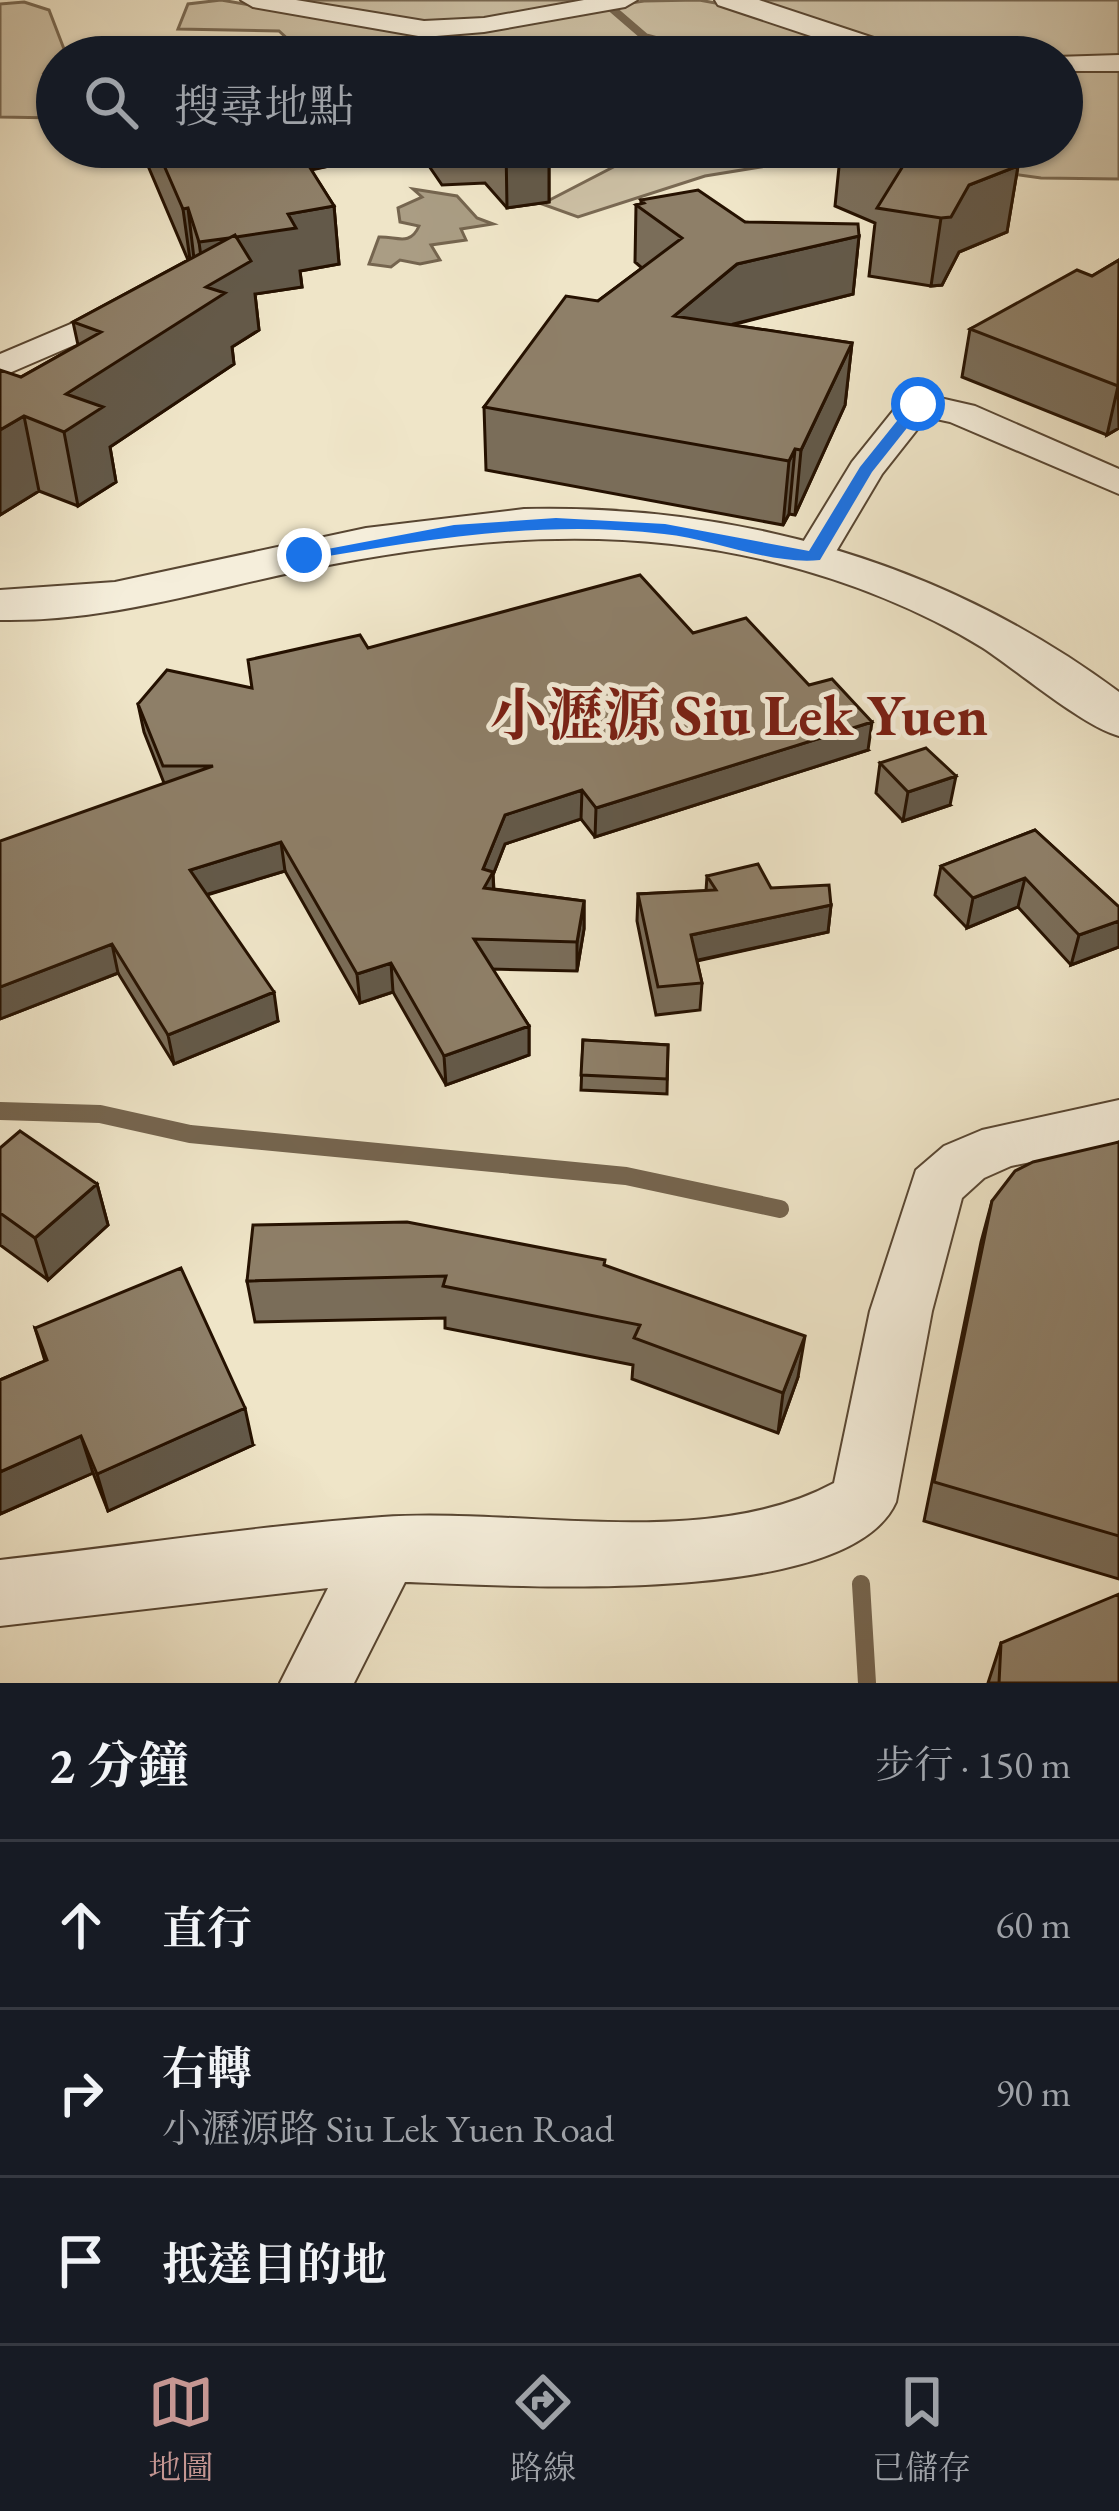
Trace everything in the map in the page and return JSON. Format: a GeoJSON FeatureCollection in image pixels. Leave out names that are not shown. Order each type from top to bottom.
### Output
{"type":"FeatureCollection","features":[{"type":"Feature","properties":{"kind":"street"},"geometry":{"type":"LineString","coordinates":[[253,0],[424,29],[484,25],[625,0]]}},
{"type":"Feature","properties":{"kind":"street"},"geometry":{"type":"LineString","coordinates":[[727,0],[782,15],[831,36]]}},
{"type":"Feature","properties":{"kind":"street"},"geometry":{"type":"LineString","coordinates":[[1083,63],[1119,63]]}},
{"type":"Feature","properties":{"kind":"street"},"geometry":{"type":"LineString","coordinates":[[0,367],[112,319],[159,286]]}},
{"type":"Feature","properties":{"kind":"street"},"geometry":{"type":"LineString","coordinates":[[814,557],[865,470],[918,404],[962,414],[1104,477]]}},
{"type":"Feature","properties":{"kind":"street"},"geometry":{"type":"LineString","coordinates":[[0,605],[104,600],[344,548],[499,525],[665,529],[814,557],[879,578],[985,626],[1060,672],[1119,719]]}},
{"type":"Feature","properties":{"kind":"street"},"geometry":{"type":"LineString","coordinates":[[0,1593],[386,1549],[673,1549],[798,1534],[841,1520],[862,1502],[901,1311],[937,1186],[964,1162],[1002,1146],[1119,1122]]}},
{"type":"Feature","properties":{"kind":"street"},"geometry":{"type":"LineString","coordinates":[[316,1683],[386,1549]]}},
{"type":"Feature","properties":{"kind":"shaded area"},"geometry":{"type":"Polygon","coordinates":[[[221,0],[372,26],[699,0],[743,8],[819,36],[284,36],[279,31],[178,29],[188,4],[221,0]]]}},
{"type":"Feature","properties":{"kind":"shaded area"},"geometry":{"type":"Polygon","coordinates":[[[274,0],[599,0],[445,26],[274,0]]]}},
{"type":"Feature","properties":{"kind":"shaded area"},"geometry":{"type":"Polygon","coordinates":[[[746,0],[1119,0],[1119,60],[1083,59],[1083,36],[857,36],[746,0]]]}},
{"type":"Feature","properties":{"kind":"shaded area"},"geometry":{"type":"Polygon","coordinates":[[[24,2],[49,10],[59,36],[36,36],[36,118],[0,117],[0,4],[24,2]]]}},
{"type":"Feature","properties":{"kind":"shaded area"},"geometry":{"type":"Polygon","coordinates":[[[1083,66],[1119,66],[1119,179],[1041,178],[968,168],[1083,168],[1083,66]]]}},
{"type":"Feature","properties":{"kind":"shaded area"},"geometry":{"type":"Polygon","coordinates":[[[611,168],[754,168],[705,176],[578,217],[542,204],[611,168]]]}},
{"type":"Feature","properties":{"kind":"shaded area"},"geometry":{"type":"Polygon","coordinates":[[[413,189],[457,196],[477,218],[493,224],[461,229],[466,240],[431,245],[440,260],[420,264],[400,260],[391,267],[369,264],[379,237],[407,238],[419,226],[400,222],[398,208],[422,197],[413,189]]]}},
{"type":"Feature","properties":{"kind":"building"},"geometry":{"type":"Polygon","coordinates":[[[165,168],[310,168],[334,206],[288,214],[296,228],[199,242],[188,208],[183,209],[165,168]]]}},
{"type":"Feature","properties":{"kind":"building"},"geometry":{"type":"Polygon","coordinates":[[[902,168],[1013,168],[969,185],[951,217],[877,208],[902,168]]]}},
{"type":"Feature","properties":{"kind":"building"},"geometry":{"type":"Polygon","coordinates":[[[698,190],[745,222],[858,224],[859,236],[737,264],[674,316],[852,343],[801,450],[795,449],[789,461],[484,407],[566,296],[598,301],[682,238],[636,205],[644,203],[641,200],[698,190]]]}},
{"type":"Feature","properties":{"kind":"building"},"geometry":{"type":"Polygon","coordinates":[[[235,235],[251,261],[206,287],[225,293],[66,394],[103,407],[64,432],[24,416],[0,430],[0,370],[21,377],[101,332],[73,322],[235,235]]]}},
{"type":"Feature","properties":{"kind":"building"},"geometry":{"type":"Polygon","coordinates":[[[1119,260],[1118,386],[970,329],[1077,270],[1092,276],[1119,260]]]}},
{"type":"Feature","properties":{"kind":"building"},"geometry":{"type":"Polygon","coordinates":[[[640,575],[693,633],[746,618],[809,685],[832,679],[872,722],[596,808],[582,790],[505,815],[483,869],[493,872],[484,888],[584,901],[577,942],[474,939],[529,1026],[444,1056],[391,963],[357,974],[281,842],[190,870],[274,992],[168,1035],[112,944],[0,987],[0,841],[213,766],[163,766],[138,704],[167,670],[252,688],[248,660],[360,635],[368,648],[640,575]]]}},
{"type":"Feature","properties":{"kind":"building"},"geometry":{"type":"Polygon","coordinates":[[[926,748],[956,776],[908,792],[880,763],[926,748]]]}},
{"type":"Feature","properties":{"kind":"building"},"geometry":{"type":"Polygon","coordinates":[[[1035,830],[1119,907],[1119,921],[1079,935],[1025,878],[973,898],[941,866],[1035,830]]]}},
{"type":"Feature","properties":{"kind":"building"},"geometry":{"type":"Polygon","coordinates":[[[758,864],[771,888],[829,885],[831,905],[691,935],[702,983],[658,987],[638,894],[716,890],[707,876],[758,864]]]}},
{"type":"Feature","properties":{"kind":"building"},"geometry":{"type":"Polygon","coordinates":[[[583,1040],[668,1045],[667,1079],[581,1075],[583,1040]]]}},
{"type":"Feature","properties":{"kind":"building"},"geometry":{"type":"Polygon","coordinates":[[[20,1131],[97,1184],[35,1238],[0,1213],[0,1148],[20,1131]]]}},
{"type":"Feature","properties":{"kind":"building"},"geometry":{"type":"Polygon","coordinates":[[[1119,1142],[1119,1536],[934,1482],[992,1201],[1015,1171],[1033,1162],[1119,1142]]]}},
{"type":"Feature","properties":{"kind":"building"},"geometry":{"type":"Polygon","coordinates":[[[407,1222],[605,1260],[604,1265],[805,1336],[783,1393],[634,1338],[640,1325],[443,1286],[446,1276],[247,1281],[253,1225],[407,1222]]]}},
{"type":"Feature","properties":{"kind":"building"},"geometry":{"type":"Polygon","coordinates":[[[181,1268],[245,1408],[97,1474],[81,1436],[0,1472],[0,1380],[47,1360],[35,1328],[181,1268]]]}},
{"type":"Feature","properties":{"kind":"building"},"geometry":{"type":"Polygon","coordinates":[[[1119,1594],[1119,1683],[999,1683],[1001,1643],[1119,1594]]]}},
{"type":"Feature","properties":{"kind":"waterway"},"geometry":{"type":"LineString","coordinates":[[602,0],[644,36]]}},
{"type":"Feature","properties":{"kind":"waterway"},"geometry":{"type":"LineString","coordinates":[[0,1111],[100,1114],[190,1134],[626,1176],[780,1209]]}},
{"type":"Feature","properties":{"kind":"waterway"},"geometry":{"type":"LineString","coordinates":[[861,1584],[867,1683]]}},
{"type":"Feature","properties":{"kind":"district","name":"小瀝源 Siu Lek Yuen"},"geometry":{"type":"Point","coordinates":[739,715]}},
{"type":"Feature","properties":{"kind":"route"},"geometry":{"type":"LineString","coordinates":[[304,555],[454,530],[556,523],[665,529],[814,557],[865,470],[918,404]]}}]}
